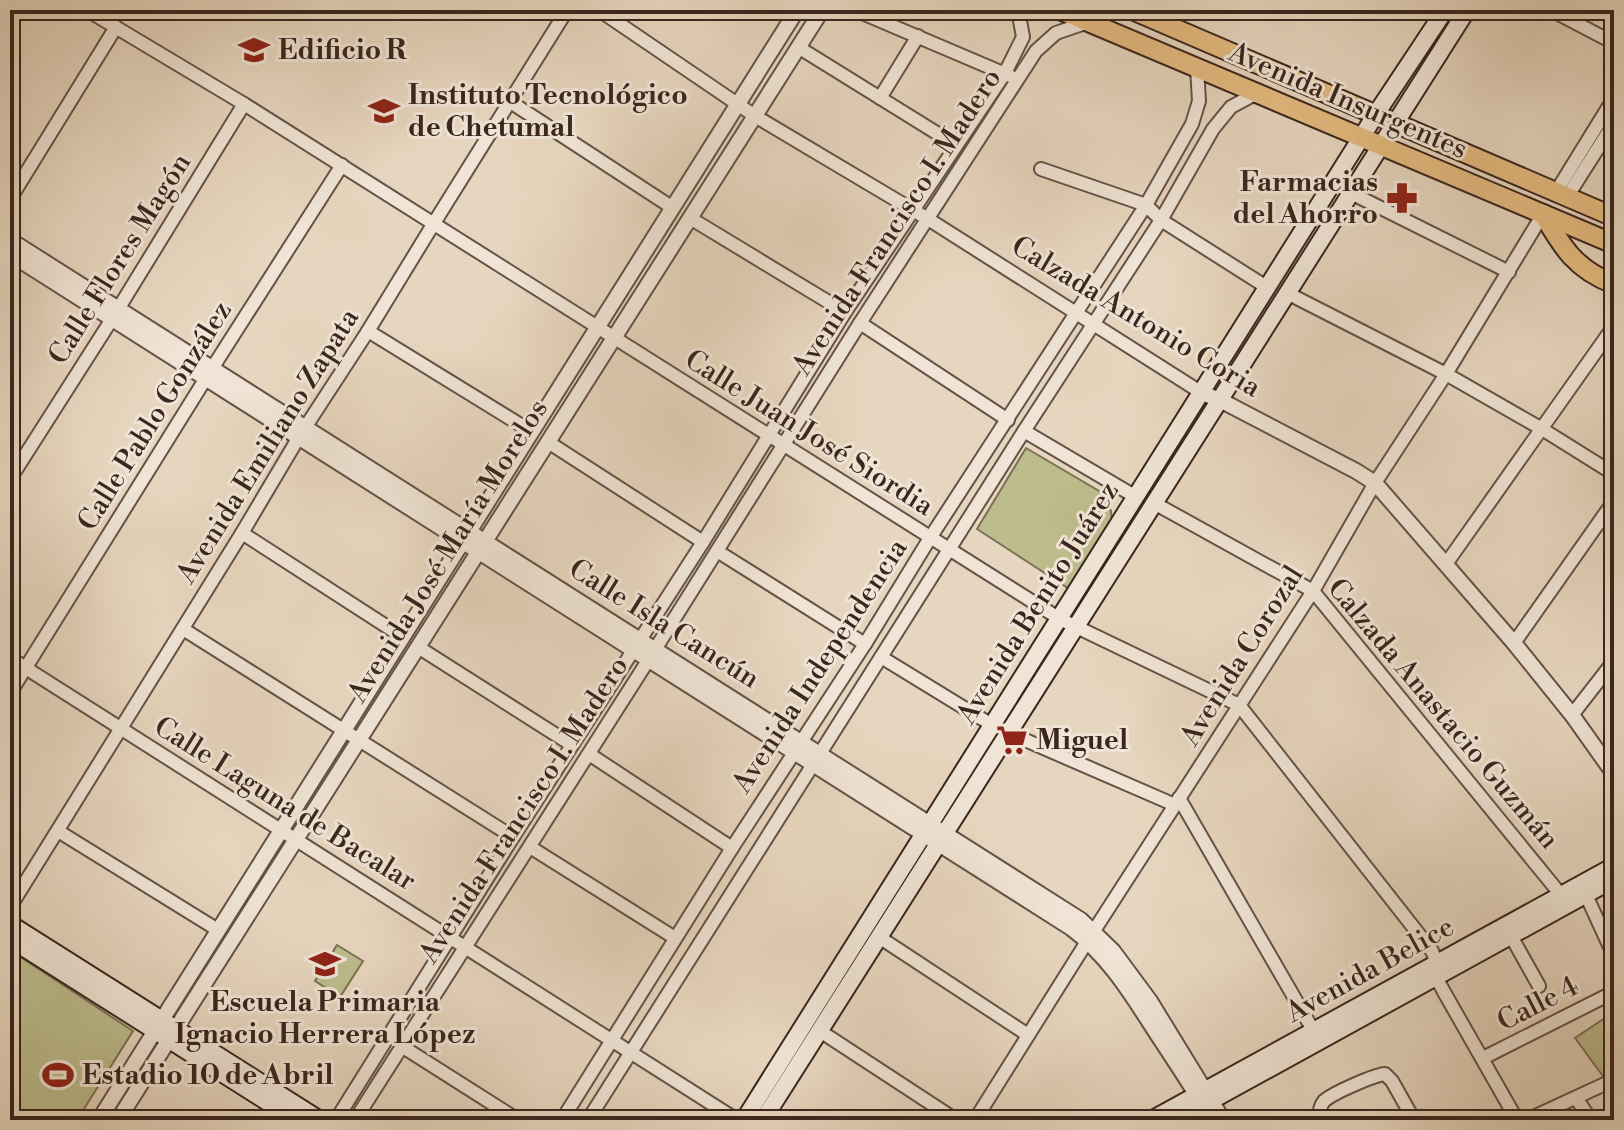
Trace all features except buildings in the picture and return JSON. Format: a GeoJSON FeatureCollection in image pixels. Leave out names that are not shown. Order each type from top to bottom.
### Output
{"type":"FeatureCollection","features":[{"type":"Feature","properties":{"kind":"main road","name":"Avenida Insurgentes"},"geometry":{"type":"LineString","coordinates":[[1060,10],[1614,244]]}},
{"type":"Feature","properties":{"kind":"main road","name":"Avenida Insurgentes"},"geometry":{"type":"LineString","coordinates":[[1132,10],[1614,217]]}},
{"type":"Feature","properties":{"kind":"main road","name":"Avenida Benito Juárez"},"geometry":{"type":"LineString","coordinates":[[763,1120],[879,937],[992,725],[1376,114],[1445,10]]}},
{"type":"Feature","properties":{"kind":"main road","name":"Avenida Benito Juárez"},"geometry":{"type":"LineString","coordinates":[[744,1120],[935,834],[1009,733],[1467,10]]}},
{"type":"Feature","properties":{"kind":"main road"},"geometry":{"type":"LineString","coordinates":[[1283,105],[1295,79]]}},
{"type":"Feature","properties":{"kind":"main road"},"geometry":{"type":"LineString","coordinates":[[1447,173],[1457,150]]}},
{"type":"Feature","properties":{"kind":"main road"},"geometry":{"type":"LineString","coordinates":[[1543,214],[1561,246],[1580,265],[1614,284]]}},
{"type":"Feature","properties":{"kind":"main road","name":"Avenida Belice"},"geometry":{"type":"LineString","coordinates":[[1151,1120],[1205,1102],[1614,866]]}},
{"type":"Feature","properties":{"kind":"main road","name":"Avenida Belice"},"geometry":{"type":"LineString","coordinates":[[1176,1120],[1313,1030],[1511,936],[1614,879]]}},
{"type":"Feature","properties":{"kind":"main road"},"geometry":{"type":"LineString","coordinates":[[10,924],[296,1120]]}},
{"type":"Feature","properties":{"kind":"main road"},"geometry":{"type":"LineString","coordinates":[[10,939],[320,1120]]}},
{"type":"Feature","properties":{"kind":"street","name":"Calle Juan José Siordia"},"geometry":{"type":"LineString","coordinates":[[87,10],[342,165],[1060,619],[1239,705],[1432,951],[1436,970],[1517,1120]]}},
{"type":"Feature","properties":{"kind":"street","name":"Avenida Emiliano Zapata"},"geometry":{"type":"LineString","coordinates":[[10,907],[302,432],[567,10]]}},
{"type":"Feature","properties":{"kind":"street","name":"Calzada Antonio Coria"},"geometry":{"type":"LineString","coordinates":[[599,10],[755,116],[928,219],[1202,393],[1375,483],[1514,643],[1572,715],[1614,774]]}},
{"type":"Feature","properties":{"kind":"street","name":"Avenida José María Morelos"},"geometry":{"type":"LineString","coordinates":[[118,1120],[218,930],[797,10]]}},
{"type":"Feature","properties":{"kind":"street","name":"Avenida José María Morelos"},"geometry":{"type":"LineString","coordinates":[[99,1120],[165,1030],[295,840],[822,10]]}},
{"type":"Feature","properties":{"kind":"street"},"geometry":{"type":"LineString","coordinates":[[855,10],[1018,80]]}},
{"type":"Feature","properties":{"kind":"street","name":"Avenida Francisco I. Madero"},"geometry":{"type":"LineString","coordinates":[[336,1120],[703,542],[845,312],[1005,73],[1023,37],[1018,10]]}},
{"type":"Feature","properties":{"kind":"street"},"geometry":{"type":"LineString","coordinates":[[1551,10],[1614,43]]}},
{"type":"Feature","properties":{"kind":"street","name":"Avenida Francisco I. Madero"},"geometry":{"type":"LineString","coordinates":[[355,1120],[782,445],[1036,51],[1056,33],[1088,22]]}},
{"type":"Feature","properties":{"kind":"street"},"geometry":{"type":"LineString","coordinates":[[10,199],[116,27]]}},
{"type":"Feature","properties":{"kind":"street"},"geometry":{"type":"LineString","coordinates":[[880,98],[918,36]]}},
{"type":"Feature","properties":{"kind":"street"},"geometry":{"type":"LineString","coordinates":[[798,47],[956,145]]}},
{"type":"Feature","properties":{"kind":"street","name":"Avenida Independencia"},"geometry":{"type":"LineString","coordinates":[[562,1120],[732,848],[1146,205],[1192,124],[1199,101],[1197,68]]}},
{"type":"Feature","properties":{"kind":"street","name":"Avenida Independencia"},"geometry":{"type":"LineString","coordinates":[[588,1120],[1161,220],[1213,129],[1231,107],[1255,94]]}},
{"type":"Feature","properties":{"kind":"street"},"geometry":{"type":"LineString","coordinates":[[1562,194],[1614,98]]}},
{"type":"Feature","properties":{"kind":"street"},"geometry":{"type":"LineString","coordinates":[[509,101],[673,208]]}},
{"type":"Feature","properties":{"kind":"street","name":"Calle Flores Magón"},"geometry":{"type":"LineString","coordinates":[[10,479],[116,314],[244,104]]}},
{"type":"Feature","properties":{"kind":"street"},"geometry":{"type":"LineString","coordinates":[[1562,194],[1614,123]]}},
{"type":"Feature","properties":{"kind":"street","name":"Calle Pablo González"},"geometry":{"type":"LineString","coordinates":[[10,693],[342,165]]}},
{"type":"Feature","properties":{"kind":"street"},"geometry":{"type":"LineString","coordinates":[[1041,169],[1146,205],[1161,220],[1268,288]]}},
{"type":"Feature","properties":{"kind":"street"},"geometry":{"type":"LineString","coordinates":[[1351,193],[1509,272]]}},
{"type":"Feature","properties":{"kind":"street","name":"Avenida Corozal"},"geometry":{"type":"LineString","coordinates":[[975,1120],[1313,591],[1375,483],[1446,374],[1543,214]]}},
{"type":"Feature","properties":{"kind":"street"},"geometry":{"type":"LineString","coordinates":[[690,218],[845,312]]}},
{"type":"Feature","properties":{"kind":"street","name":"Calle Isla Cancún"},"geometry":{"type":"LineString","coordinates":[[10,240],[116,314],[935,834],[1053,915],[1113,951],[1150,1001],[1205,1102],[1223,1120]]}},
{"type":"Feature","properties":{"kind":"street","name":"Calle Isla Cancún"},"geometry":{"type":"LineString","coordinates":[[10,254],[116,314]]}},
{"type":"Feature","properties":{"kind":"street"},"geometry":{"type":"LineString","coordinates":[[1287,293],[1446,374],[1614,474]]}},
{"type":"Feature","properties":{"kind":"street"},"geometry":{"type":"LineString","coordinates":[[860,323],[1008,420]]}},
{"type":"Feature","properties":{"kind":"street"},"geometry":{"type":"LineString","coordinates":[[1446,564],[1614,326]]}},
{"type":"Feature","properties":{"kind":"street"},"geometry":{"type":"LineString","coordinates":[[368,331],[532,432]]}},
{"type":"Feature","properties":{"kind":"street"},"geometry":{"type":"LineString","coordinates":[[1024,431],[1136,497]]}},
{"type":"Feature","properties":{"kind":"street"},"geometry":{"type":"LineString","coordinates":[[548,442],[703,542]]}},
{"type":"Feature","properties":{"kind":"street"},"geometry":{"type":"LineString","coordinates":[[1514,643],[1614,501]]}},
{"type":"Feature","properties":{"kind":"street","name":"Calzada Anastacio Guzmán"},"geometry":{"type":"LineString","coordinates":[[1154,503],[1313,591],[1561,895]]}},
{"type":"Feature","properties":{"kind":"street"},"geometry":{"type":"LineString","coordinates":[[242,533],[403,637]]}},
{"type":"Feature","properties":{"kind":"street"},"geometry":{"type":"LineString","coordinates":[[717,551],[865,644]]}},
{"type":"Feature","properties":{"kind":"street"},"geometry":{"type":"LineString","coordinates":[[183,629],[513,837]]}},
{"type":"Feature","properties":{"kind":"street"},"geometry":{"type":"LineString","coordinates":[[418,647],[572,745]]}},
{"type":"Feature","properties":{"kind":"street"},"geometry":{"type":"LineString","coordinates":[[881,657],[992,725]]}},
{"type":"Feature","properties":{"kind":"street","name":"Calle Laguna de Bacalar"},"geometry":{"type":"LineString","coordinates":[[10,658],[737,1120]]}},
{"type":"Feature","properties":{"kind":"street"},"geometry":{"type":"LineString","coordinates":[[1572,715],[1614,661]]}},
{"type":"Feature","properties":{"kind":"street"},"geometry":{"type":"LineString","coordinates":[[1009,733],[1177,802],[1313,1030]]}},
{"type":"Feature","properties":{"kind":"street"},"geometry":{"type":"LineString","coordinates":[[589,754],[732,848]]}},
{"type":"Feature","properties":{"kind":"street"},"geometry":{"type":"LineString","coordinates":[[58,831],[218,930]]}},
{"type":"Feature","properties":{"kind":"street"},"geometry":{"type":"LineString","coordinates":[[530,847],[675,938]]}},
{"type":"Feature","properties":{"kind":"street"},"geometry":{"type":"LineString","coordinates":[[1586,895],[1614,956]]}},
{"type":"Feature","properties":{"kind":"street"},"geometry":{"type":"LineString","coordinates":[[1511,936],[1539,986]]}},
{"type":"Feature","properties":{"kind":"street"},"geometry":{"type":"LineString","coordinates":[[879,937],[1028,1035]]}},
{"type":"Feature","properties":{"kind":"street","name":"Calle 4"},"geometry":{"type":"LineString","coordinates":[[1483,1058],[1614,992]]}},
{"type":"Feature","properties":{"kind":"street"},"geometry":{"type":"LineString","coordinates":[[820,1031],[956,1120]]}},
{"type":"Feature","properties":{"kind":"street"},"geometry":{"type":"LineString","coordinates":[[403,1047],[518,1120]]}},
{"type":"Feature","properties":{"kind":"street"},"geometry":{"type":"LineString","coordinates":[[1320,1120],[1319,1109],[1325,1100],[1376,1074],[1385,1074],[1414,1120]]}},
{"type":"Feature","properties":{"kind":"street"},"geometry":{"type":"LineString","coordinates":[[1527,1120],[1607,1083]]}},
{"type":"Feature","properties":{"kind":"street"},"geometry":{"type":"LineString","coordinates":[[1576,1098],[1591,1120]]}},
{"type":"Feature","properties":{"kind":"green space"},"geometry":{"type":"Polygon","coordinates":[[[1026,448],[1099,491],[1111,511],[1113,537],[1077,594],[977,529],[1026,448]]]}},
{"type":"Feature","properties":{"kind":"green space"},"geometry":{"type":"Polygon","coordinates":[[[337,945],[363,961],[340,997],[315,981],[337,945]]]}},
{"type":"Feature","properties":{"kind":"green space","name":"Estadio 10 de Abril"},"geometry":{"type":"Polygon","coordinates":[[[10,950],[133,1031],[77,1120],[10,1120],[10,950]]]}},
{"type":"Feature","properties":{"kind":"green space"},"geometry":{"type":"Polygon","coordinates":[[[1614,1012],[1614,1074],[1605,1079],[1575,1038],[1614,1012]]]}},
{"type":"Feature","properties":{"kind":"place","name":"Edificio R"},"geometry":{"type":"Point","coordinates":[254,50]}},
{"type":"Feature","properties":{"kind":"place","name":"Instituto Tecnológico de Chetumal"},"geometry":{"type":"Point","coordinates":[384,111]}},
{"type":"Feature","properties":{"kind":"place","name":"Farmacias del Ahorro"},"geometry":{"type":"Point","coordinates":[1402,198]}},
{"type":"Feature","properties":{"kind":"place","name":"Miguel"},"geometry":{"type":"Point","coordinates":[1012,740]}},
{"type":"Feature","properties":{"kind":"place","name":"Escuela Primaria Ignacio Herrera López"},"geometry":{"type":"Point","coordinates":[325,964]}},
{"type":"Feature","properties":{"kind":"place","name":"Estadio 10 de Abril"},"geometry":{"type":"Point","coordinates":[58,1075]}}]}
